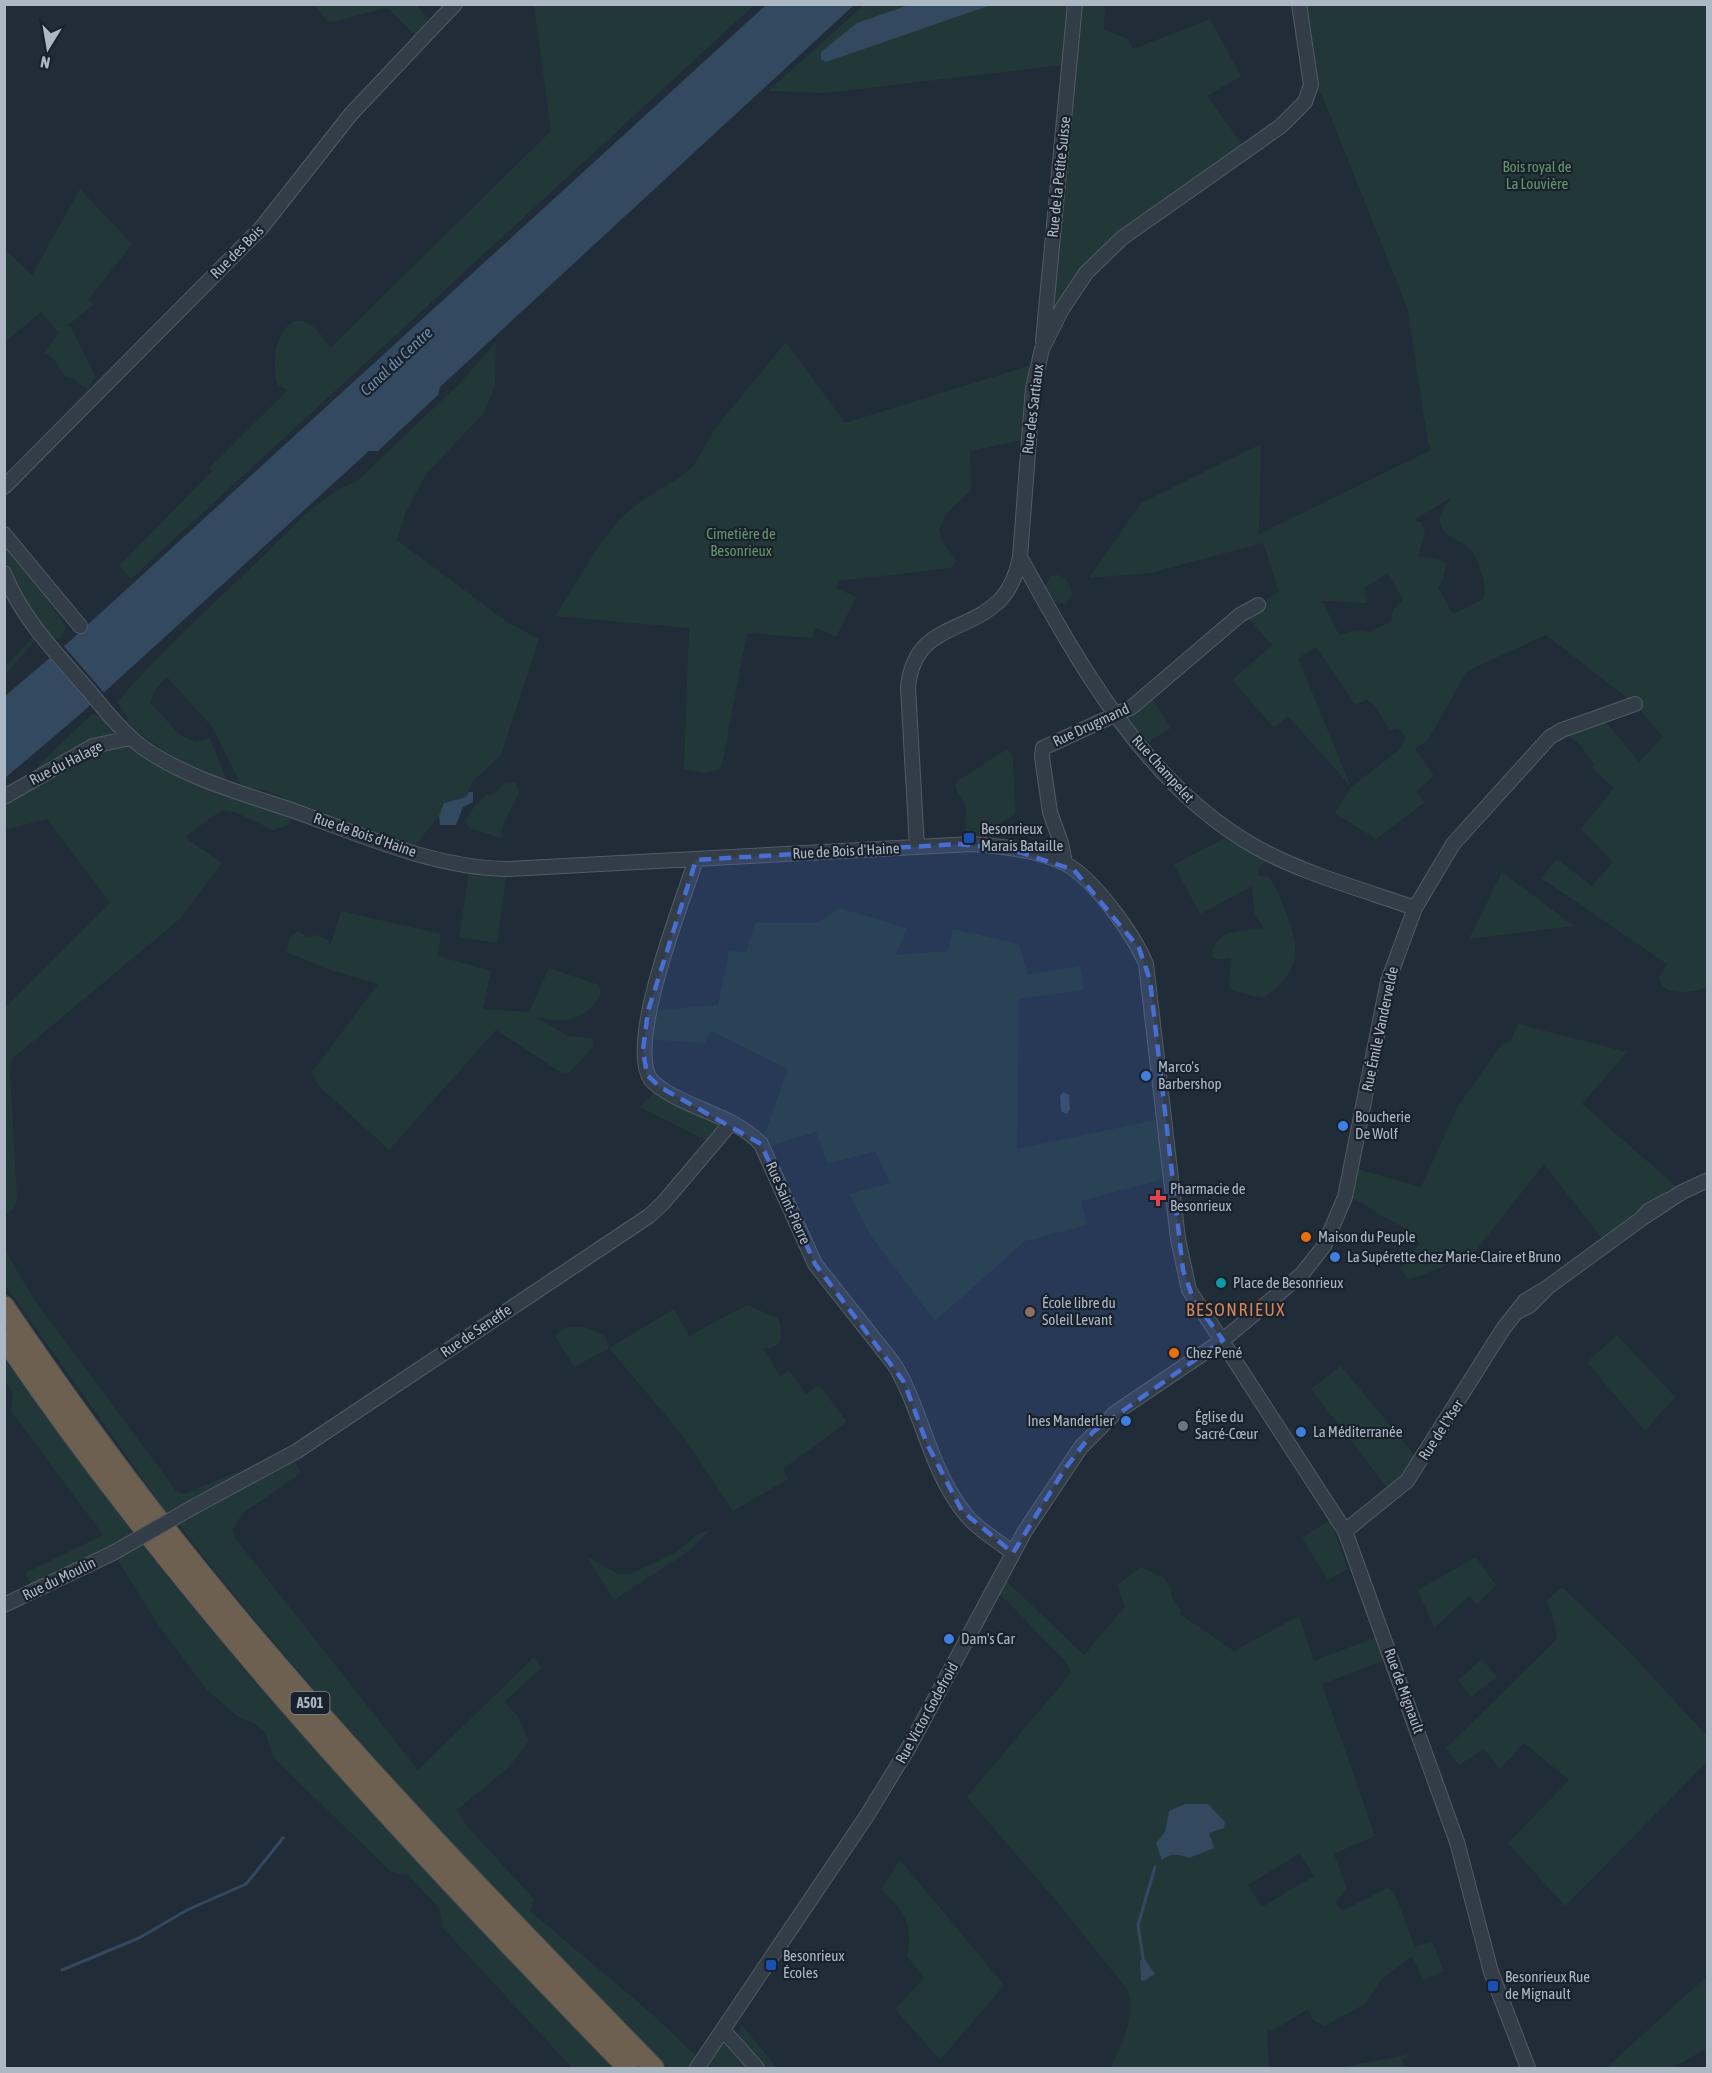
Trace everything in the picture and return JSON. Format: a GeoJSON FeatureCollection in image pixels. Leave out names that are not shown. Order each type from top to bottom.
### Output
{"type":"FeatureCollection","features":[{"type":"Feature","properties":{"kind":"highway","name":"A501"},"geometry":{"type":"LineString","coordinates":[[4,1306],[95,1436],[233,1613],[377,1778],[654,2068]]}},
{"type":"Feature","properties":{"kind":"highway","name":"A501"},"geometry":{"type":"LineString","coordinates":[[4,1338],[80,1447],[135,1519],[267,1681],[420,1852],[628,2068]]}},
{"type":"Feature","properties":{"kind":"street","name":"Rue des Bois"},"geometry":{"type":"LineString","coordinates":[[4,487],[65,423],[262,228],[351,114],[455,4]]}},
{"type":"Feature","properties":{"kind":"street","name":"Rue de la Petite Suisse"},"geometry":{"type":"LineString","coordinates":[[1042,349],[1075,4]]}},
{"type":"Feature","properties":{"kind":"street","name":"Rue des Sartiaux"},"geometry":{"type":"LineString","coordinates":[[916,847],[908,687],[911,668],[925,644],[1000,599],[1013,580],[1020,557],[1030,410],[1042,349],[1073,292],[1107,251],[1281,126],[1305,102],[1312,78],[1299,4]]}},
{"type":"Feature","properties":{"kind":"street"},"geometry":{"type":"LineString","coordinates":[[4,534],[80,626]]}},
{"type":"Feature","properties":{"kind":"street","name":"Rue Champelet"},"geometry":{"type":"LineString","coordinates":[[1020,557],[1116,716],[1186,797],[1238,836],[1284,860],[1415,908]]}},
{"type":"Feature","properties":{"kind":"street","name":"Rue de Bois d'Haine"},"geometry":{"type":"LineString","coordinates":[[4,573],[18,602],[40,635],[130,738],[158,757],[200,777],[392,846],[464,864],[507,869],[986,845],[1065,863],[1079,873],[1130,932],[1146,964],[1183,1270],[1194,1301],[1223,1340]]}},
{"type":"Feature","properties":{"kind":"street","name":"Rue Drugmand"},"geometry":{"type":"LineString","coordinates":[[1065,863],[1061,843],[1050,812],[1042,757],[1043,748],[1116,716],[1147,696],[1240,615],[1258,605]]}},
{"type":"Feature","properties":{"kind":"street","name":"Rue Émile Vandervelde"},"geometry":{"type":"LineString","coordinates":[[1223,1340],[1302,1274],[1319,1253],[1333,1229],[1345,1197],[1388,981],[1415,908],[1453,844],[1546,741],[1562,730],[1635,704]]}},
{"type":"Feature","properties":{"kind":"street","name":"Rue du Halage"},"geometry":{"type":"LineString","coordinates":[[4,797],[93,746],[130,738]]}},
{"type":"Feature","properties":{"kind":"street","name":"Rue Saint-Pierre"},"geometry":{"type":"LineString","coordinates":[[696,860],[648,1011],[644,1039],[644,1064],[647,1075],[655,1084],[731,1124],[762,1144],[815,1264],[899,1372],[927,1444],[962,1510],[1013,1553]]}},
{"type":"Feature","properties":{"kind":"street","name":"Rue de Seneffe"},"geometry":{"type":"LineString","coordinates":[[113,1553],[297,1451],[649,1216],[663,1203],[731,1124]]}},
{"type":"Feature","properties":{"kind":"street","name":"Rue de l'Yser"},"geometry":{"type":"LineString","coordinates":[[1345,1531],[1407,1481],[1463,1396],[1497,1338],[1517,1312],[1529,1306],[1548,1287],[1641,1219],[1648,1211],[1707,1180]]}},
{"type":"Feature","properties":{"kind":"street","name":"Rue de Mignault"},"geometry":{"type":"LineString","coordinates":[[1223,1340],[1345,1531],[1457,1842],[1491,1972],[1528,2068]]}},
{"type":"Feature","properties":{"kind":"street","name":"Rue Victor Godefroid"},"geometry":{"type":"LineString","coordinates":[[699,2065],[866,1817],[909,1747],[1013,1553],[1064,1470],[1093,1432],[1136,1397],[1223,1340]]}},
{"type":"Feature","properties":{"kind":"street","name":"Rue du Moulin"},"geometry":{"type":"LineString","coordinates":[[4,1605],[113,1553]]}},
{"type":"Feature","properties":{"kind":"street"},"geometry":{"type":"LineString","coordinates":[[723,2030],[757,2068]]}},
{"type":"Feature","properties":{"kind":"highlighted area"},"geometry":{"type":"Polygon","coordinates":[[[958,844],[1010,849],[1074,870],[1139,948],[1150,980],[1183,1270],[1194,1301],[1223,1340],[1093,1432],[1064,1470],[1013,1553],[962,1511],[927,1444],[904,1382],[815,1264],[761,1144],[660,1087],[647,1075],[643,1050],[648,1011],[696,860],[958,844]]]}},
{"type":"Feature","properties":{"kind":"green space"},"geometry":{"type":"Polygon","coordinates":[[[315,5],[416,5],[428,18],[427,25],[419,34],[414,34],[389,9],[328,22],[315,5]]]}},
{"type":"Feature","properties":{"kind":"green space"},"geometry":{"type":"Polygon","coordinates":[[[534,5],[754,5],[131,579],[119,566],[212,471],[209,468],[288,390],[278,385],[275,371],[275,355],[285,329],[293,322],[304,321],[316,329],[330,348],[551,131],[534,5]]]}},
{"type":"Feature","properties":{"kind":"green space"},"geometry":{"type":"Polygon","coordinates":[[[864,5],[1105,5],[1104,29],[1128,39],[1133,49],[1210,19],[1241,76],[1207,96],[1247,151],[1122,238],[1062,309],[1047,300],[1070,64],[825,93],[768,91],[864,5]]]}},
{"type":"Feature","properties":{"kind":"green space","name":"Bois royal de La Louvière"},"geometry":{"type":"Polygon","coordinates":[[[1299,5],[1707,5],[1707,988],[1679,992],[1666,989],[1659,978],[1667,964],[1541,878],[1557,859],[1592,886],[1613,862],[1581,829],[1614,788],[1592,768],[1594,765],[1581,746],[1562,730],[1601,716],[1639,762],[1663,737],[1635,704],[1546,635],[1467,671],[1428,740],[1415,749],[1434,776],[1416,792],[1425,802],[1376,839],[1335,813],[1351,787],[1288,716],[1274,728],[1232,680],[1272,645],[1243,612],[1279,592],[1263,543],[1150,573],[1089,578],[1141,503],[1261,444],[1259,534],[1431,450],[1407,307],[1322,95],[1311,85],[1299,5]],[[1452,497],[1414,520],[1420,522],[1425,529],[1419,556],[1441,560],[1446,565],[1443,581],[1438,587],[1453,614],[1483,599],[1484,588],[1482,574],[1474,554],[1445,532],[1440,522],[1440,515],[1452,497]],[[1388,573],[1364,588],[1367,603],[1322,601],[1339,635],[1355,630],[1368,632],[1391,622],[1393,610],[1403,600],[1388,573]],[[1316,647],[1298,658],[1351,787],[1399,750],[1406,737],[1398,728],[1390,730],[1374,705],[1367,700],[1355,704],[1316,647]]]}},
{"type":"Feature","properties":{"kind":"green space"},"geometry":{"type":"Polygon","coordinates":[[[80,189],[132,244],[89,299],[93,305],[67,326],[71,327],[95,376],[88,390],[74,379],[65,377],[54,359],[43,353],[59,333],[41,312],[4,343],[5,249],[32,275],[80,189]]]}},
{"type":"Feature","properties":{"kind":"green space"},"geometry":{"type":"Polygon","coordinates":[[[496,342],[495,386],[484,413],[426,474],[406,512],[397,540],[507,622],[539,639],[501,755],[473,781],[466,797],[444,803],[439,816],[414,847],[295,812],[289,825],[273,830],[237,813],[222,810],[189,834],[186,838],[222,863],[181,918],[12,1059],[10,1071],[17,1199],[15,1207],[5,1216],[5,1008],[110,903],[47,819],[5,830],[5,797],[33,779],[37,767],[92,714],[117,724],[143,747],[282,807],[283,797],[264,790],[242,787],[213,728],[167,677],[156,688],[150,702],[179,734],[195,742],[210,738],[226,778],[223,780],[184,763],[149,740],[127,722],[128,718],[117,702],[168,648],[291,528],[329,496],[356,482],[459,384],[496,342]]]}},
{"type":"Feature","properties":{"kind":"green space","name":"Cimetière de Besonrieux"},"geometry":{"type":"Polygon","coordinates":[[[786,342],[845,423],[1038,363],[1028,439],[970,451],[971,490],[947,513],[939,530],[943,543],[957,561],[951,568],[838,581],[836,588],[856,597],[836,637],[816,628],[811,638],[747,633],[721,769],[704,773],[684,769],[689,628],[555,616],[600,544],[622,517],[641,501],[682,476],[695,464],[713,431],[786,342]]]}},
{"type":"Feature","properties":{"kind":"green space"},"geometry":{"type":"Polygon","coordinates":[[[4,538],[15,548],[66,627],[61,639],[40,635],[5,675],[5,666],[38,633],[5,573],[4,538]]]}},
{"type":"Feature","properties":{"kind":"green space"},"geometry":{"type":"Polygon","coordinates":[[[1057,575],[1066,579],[1070,588],[1072,595],[1066,604],[1056,602],[1045,587],[1050,576],[1057,575]]]}},
{"type":"Feature","properties":{"kind":"green space"},"geometry":{"type":"Polygon","coordinates":[[[1152,698],[1171,728],[1147,743],[1124,717],[1152,698]]]}},
{"type":"Feature","properties":{"kind":"green space"},"geometry":{"type":"Polygon","coordinates":[[[1007,749],[1013,757],[1015,814],[976,838],[971,836],[966,829],[965,804],[957,792],[956,782],[1007,749]]]}},
{"type":"Feature","properties":{"kind":"green space"},"geometry":{"type":"Polygon","coordinates":[[[505,782],[516,783],[519,793],[502,827],[501,838],[469,828],[465,821],[477,803],[487,795],[494,794],[505,782]]]}},
{"type":"Feature","properties":{"kind":"green space"},"geometry":{"type":"Polygon","coordinates":[[[1234,833],[1272,855],[1258,869],[1258,875],[1268,877],[1274,884],[1294,937],[1295,959],[1291,969],[1276,988],[1263,998],[1234,991],[1229,986],[1231,958],[1216,959],[1212,956],[1213,947],[1223,936],[1238,931],[1264,928],[1254,913],[1252,886],[1200,914],[1174,865],[1234,833]]]}},
{"type":"Feature","properties":{"kind":"green space"},"geometry":{"type":"Polygon","coordinates":[[[470,865],[507,869],[497,943],[459,937],[470,865]]]}},
{"type":"Feature","properties":{"kind":"green space"},"geometry":{"type":"Polygon","coordinates":[[[1502,872],[1574,926],[1469,939],[1502,872]]]}},
{"type":"Feature","properties":{"kind":"green space"},"geometry":{"type":"Polygon","coordinates":[[[839,908],[907,928],[896,955],[948,951],[953,929],[1019,944],[1028,975],[1080,966],[1084,990],[1019,999],[1017,1149],[1165,1118],[1171,1177],[1081,1201],[1087,1225],[1025,1241],[935,1321],[871,1236],[849,1194],[890,1183],[875,1151],[828,1164],[816,1132],[763,1148],[761,1144],[788,1069],[711,1031],[705,1043],[644,1039],[648,1011],[718,1005],[729,951],[746,952],[755,923],[817,923],[839,908]]]}},
{"type":"Feature","properties":{"kind":"green space"},"geometry":{"type":"Polygon","coordinates":[[[341,911],[441,934],[438,956],[491,971],[483,1009],[529,1012],[549,968],[599,985],[601,994],[595,1003],[581,1015],[564,1020],[536,1017],[568,1036],[592,1038],[593,1047],[570,1072],[562,1073],[496,1030],[389,1150],[318,1085],[312,1072],[378,984],[324,968],[287,952],[289,938],[298,931],[308,937],[318,935],[328,940],[330,946],[341,911]]]}},
{"type":"Feature","properties":{"kind":"green space"},"geometry":{"type":"Polygon","coordinates":[[[1518,1024],[1627,1052],[1582,1104],[1679,1189],[1603,1240],[1544,1164],[1477,1249],[1466,1258],[1411,1279],[1407,1278],[1400,1268],[1420,1243],[1404,1228],[1348,1197],[1354,1168],[1421,1187],[1458,1106],[1502,1044],[1511,1041],[1518,1024]]]}},
{"type":"Feature","properties":{"kind":"green space"},"geometry":{"type":"Polygon","coordinates":[[[660,1087],[731,1123],[714,1144],[639,1107],[660,1087]]]}},
{"type":"Feature","properties":{"kind":"green space"},"geometry":{"type":"Polygon","coordinates":[[[4,1249],[34,1299],[177,1492],[184,1494],[285,1452],[167,1513],[5,1285],[4,1249]]]}},
{"type":"Feature","properties":{"kind":"green space"},"geometry":{"type":"Polygon","coordinates":[[[747,1305],[778,1318],[781,1340],[776,1346],[763,1348],[780,1376],[789,1371],[806,1394],[819,1385],[847,1422],[783,1469],[788,1479],[733,1511],[683,1436],[609,1348],[674,1309],[689,1336],[747,1305]]]}},
{"type":"Feature","properties":{"kind":"green space"},"geometry":{"type":"Polygon","coordinates":[[[566,1328],[586,1328],[605,1336],[609,1348],[574,1367],[555,1336],[566,1328]]]}},
{"type":"Feature","properties":{"kind":"green space"},"geometry":{"type":"Polygon","coordinates":[[[1617,1335],[1675,1397],[1645,1431],[1587,1362],[1617,1335]]]}},
{"type":"Feature","properties":{"kind":"green space"},"geometry":{"type":"Polygon","coordinates":[[[4,1359],[132,1532],[62,1578],[35,1591],[25,1573],[103,1535],[11,1411],[13,1392],[5,1380],[4,1359]]]}},
{"type":"Feature","properties":{"kind":"green space"},"geometry":{"type":"Polygon","coordinates":[[[1341,1366],[1420,1462],[1392,1494],[1311,1389],[1341,1366]]]}},
{"type":"Feature","properties":{"kind":"green space"},"geometry":{"type":"Polygon","coordinates":[[[293,1458],[301,1473],[243,1513],[233,1529],[235,1538],[418,1770],[534,1657],[541,1668],[504,1702],[517,1715],[529,1741],[508,1768],[457,1810],[465,1824],[534,1899],[530,1911],[652,2014],[701,2061],[724,2040],[753,2068],[668,2068],[549,1946],[395,1780],[262,1629],[178,1524],[293,1458]]]}},
{"type":"Feature","properties":{"kind":"green space"},"geometry":{"type":"Polygon","coordinates":[[[1330,1520],[1348,1569],[1328,1580],[1302,1538],[1330,1520]]]}},
{"type":"Feature","properties":{"kind":"green space"},"geometry":{"type":"Polygon","coordinates":[[[710,1530],[689,1551],[614,1600],[587,1557],[619,1574],[630,1574],[675,1553],[698,1534],[710,1530]]]}},
{"type":"Feature","properties":{"kind":"green space"},"geometry":{"type":"Polygon","coordinates":[[[142,1545],[254,1681],[371,1813],[614,2068],[572,2068],[443,1928],[440,1909],[407,1874],[401,1875],[390,1871],[274,1758],[265,1733],[254,1723],[237,1716],[206,1689],[157,1623],[117,1559],[142,1545]]]}},
{"type":"Feature","properties":{"kind":"green space"},"geometry":{"type":"Polygon","coordinates":[[[1476,1557],[1496,1585],[1477,1604],[1469,1596],[1434,1628],[1418,1590],[1476,1557]]]}},
{"type":"Feature","properties":{"kind":"green space"},"geometry":{"type":"Polygon","coordinates":[[[1141,1567],[1164,1578],[1171,1588],[1171,1597],[1181,1610],[1180,1614],[1234,1651],[1299,1616],[1314,1661],[1379,1636],[1388,1659],[1322,1684],[1375,1836],[1334,1854],[1347,1888],[1335,1903],[1342,1911],[1388,1888],[1395,1894],[1415,1947],[1432,1941],[1444,1971],[1423,1980],[1412,1956],[1381,1980],[1365,2004],[1325,2026],[1313,2020],[1308,2009],[1272,2031],[1267,2028],[1269,2068],[1111,2068],[1127,2029],[1131,2009],[1127,1989],[1058,1903],[967,1797],[1071,1673],[1067,1663],[1002,1596],[993,1592],[1001,1576],[1084,1655],[1125,1607],[1117,1585],[1141,1567]],[[1300,1853],[1248,1885],[1262,1907],[1314,1876],[1300,1853]]]}},
{"type":"Feature","properties":{"kind":"green space"},"geometry":{"type":"Polygon","coordinates":[[[1562,1587],[1623,1645],[1708,1737],[1707,1762],[1565,1906],[1508,1843],[1569,1780],[1524,1743],[1500,1769],[1484,1749],[1459,1765],[1446,1748],[1557,1639],[1552,1613],[1546,1601],[1562,1587]]]}},
{"type":"Feature","properties":{"kind":"green space"},"geometry":{"type":"Polygon","coordinates":[[[1482,1659],[1497,1677],[1471,1697],[1458,1680],[1482,1659]]]}},
{"type":"Feature","properties":{"kind":"green space"},"geometry":{"type":"Polygon","coordinates":[[[900,1860],[1004,1985],[940,2060],[895,2009],[924,1978],[907,1956],[909,1936],[905,1919],[896,1904],[881,1890],[900,1860]]]}},
{"type":"Feature","properties":{"kind":"green space"},"geometry":{"type":"Polygon","coordinates":[[[1707,1976],[1707,2048],[1673,2068],[1606,2068],[1707,1976]]]}},
{"type":"Feature","properties":{"kind":"green space"},"geometry":{"type":"Polygon","coordinates":[[[742,2025],[777,2068],[757,2068],[735,2041],[742,2025]]]}},
{"type":"Feature","properties":{"kind":"green space"},"geometry":{"type":"Polygon","coordinates":[[[1412,2054],[1402,2059],[1406,2068],[1338,2068],[1412,2054]]]}},
{"type":"Feature","properties":{"kind":"water","name":"Canal du Centre"},"geometry":{"type":"Polygon","coordinates":[[[766,5],[854,5],[440,387],[438,395],[378,451],[369,451],[77,717],[5,778],[5,696],[71,640],[766,5]]]}},
{"type":"Feature","properties":{"kind":"water"},"geometry":{"type":"Polygon","coordinates":[[[909,5],[991,5],[826,62],[821,59],[821,52],[857,23],[909,5]]]}},
{"type":"Feature","properties":{"kind":"water"},"geometry":{"type":"Polygon","coordinates":[[[469,792],[473,792],[473,802],[463,807],[456,825],[440,825],[439,816],[444,803],[466,797],[469,792]]]}},
{"type":"Feature","properties":{"kind":"water"},"geometry":{"type":"Polygon","coordinates":[[[1063,1092],[1069,1095],[1070,1110],[1066,1114],[1061,1111],[1060,1096],[1063,1092]]]}},
{"type":"Feature","properties":{"kind":"water"},"geometry":{"type":"Polygon","coordinates":[[[1185,1804],[1208,1804],[1225,1822],[1224,1828],[1209,1833],[1214,1848],[1189,1858],[1175,1855],[1162,1860],[1156,1843],[1165,1832],[1169,1811],[1185,1804]]]}},
{"type":"Feature","properties":{"kind":"water"},"geometry":{"type":"Polygon","coordinates":[[[1143,1957],[1155,1974],[1144,1981],[1141,1980],[1140,1961],[1143,1957]]]}},
{"type":"Feature","properties":{"kind":"pier"},"geometry":{"type":"Polygon","coordinates":[[[62,644],[106,695],[93,706],[48,656],[62,644]]]}},
{"type":"Feature","properties":{"kind":"waterway"},"geometry":{"type":"LineString","coordinates":[[62,1970],[139,1938],[187,1910],[246,1884],[283,1838]]}},
{"type":"Feature","properties":{"kind":"waterway"},"geometry":{"type":"LineString","coordinates":[[1143,1957],[1138,1925],[1155,1867]]}},
{"type":"Feature","properties":{"kind":"place","name":"Besonrieux Marais Bataille"},"geometry":{"type":"Point","coordinates":[969,838]}},
{"type":"Feature","properties":{"kind":"place","name":"Marco's Barbershop"},"geometry":{"type":"Point","coordinates":[1146,1076]}},
{"type":"Feature","properties":{"kind":"place","name":"Boucherie De Wolf"},"geometry":{"type":"Point","coordinates":[1343,1126]}},
{"type":"Feature","properties":{"kind":"place","name":"Pharmacie de Besonrieux"},"geometry":{"type":"Point","coordinates":[1158,1198]}},
{"type":"Feature","properties":{"kind":"place","name":"Maison du Peuple"},"geometry":{"type":"Point","coordinates":[1306,1237]}},
{"type":"Feature","properties":{"kind":"place","name":"La Supérette chez Marie-Claire et Bruno"},"geometry":{"type":"Point","coordinates":[1335,1257]}},
{"type":"Feature","properties":{"kind":"place","name":"Place de Besonrieux"},"geometry":{"type":"Point","coordinates":[1221,1283]}},
{"type":"Feature","properties":{"kind":"place","name":"École libre du Soleil Levant"},"geometry":{"type":"Point","coordinates":[1030,1312]}},
{"type":"Feature","properties":{"kind":"place","name":"Chez Pené"},"geometry":{"type":"Point","coordinates":[1174,1353]}},
{"type":"Feature","properties":{"kind":"place","name":"Ines Manderlier"},"geometry":{"type":"Point","coordinates":[1126,1421]}},
{"type":"Feature","properties":{"kind":"place","name":"Église du Sacré-Cœur"},"geometry":{"type":"Point","coordinates":[1183,1426]}},
{"type":"Feature","properties":{"kind":"place","name":"La Méditerranée"},"geometry":{"type":"Point","coordinates":[1301,1432]}},
{"type":"Feature","properties":{"kind":"place","name":"Dam's Car"},"geometry":{"type":"Point","coordinates":[949,1639]}},
{"type":"Feature","properties":{"kind":"place","name":"Besonrieux Écoles"},"geometry":{"type":"Point","coordinates":[771,1965]}},
{"type":"Feature","properties":{"kind":"place","name":"Besonrieux Rue de Mignault"},"geometry":{"type":"Point","coordinates":[1493,1986]}},
{"type":"Feature","properties":{"kind":"district","name":"BESONRIEUX"},"geometry":{"type":"Point","coordinates":[1236,1310]}}]}
